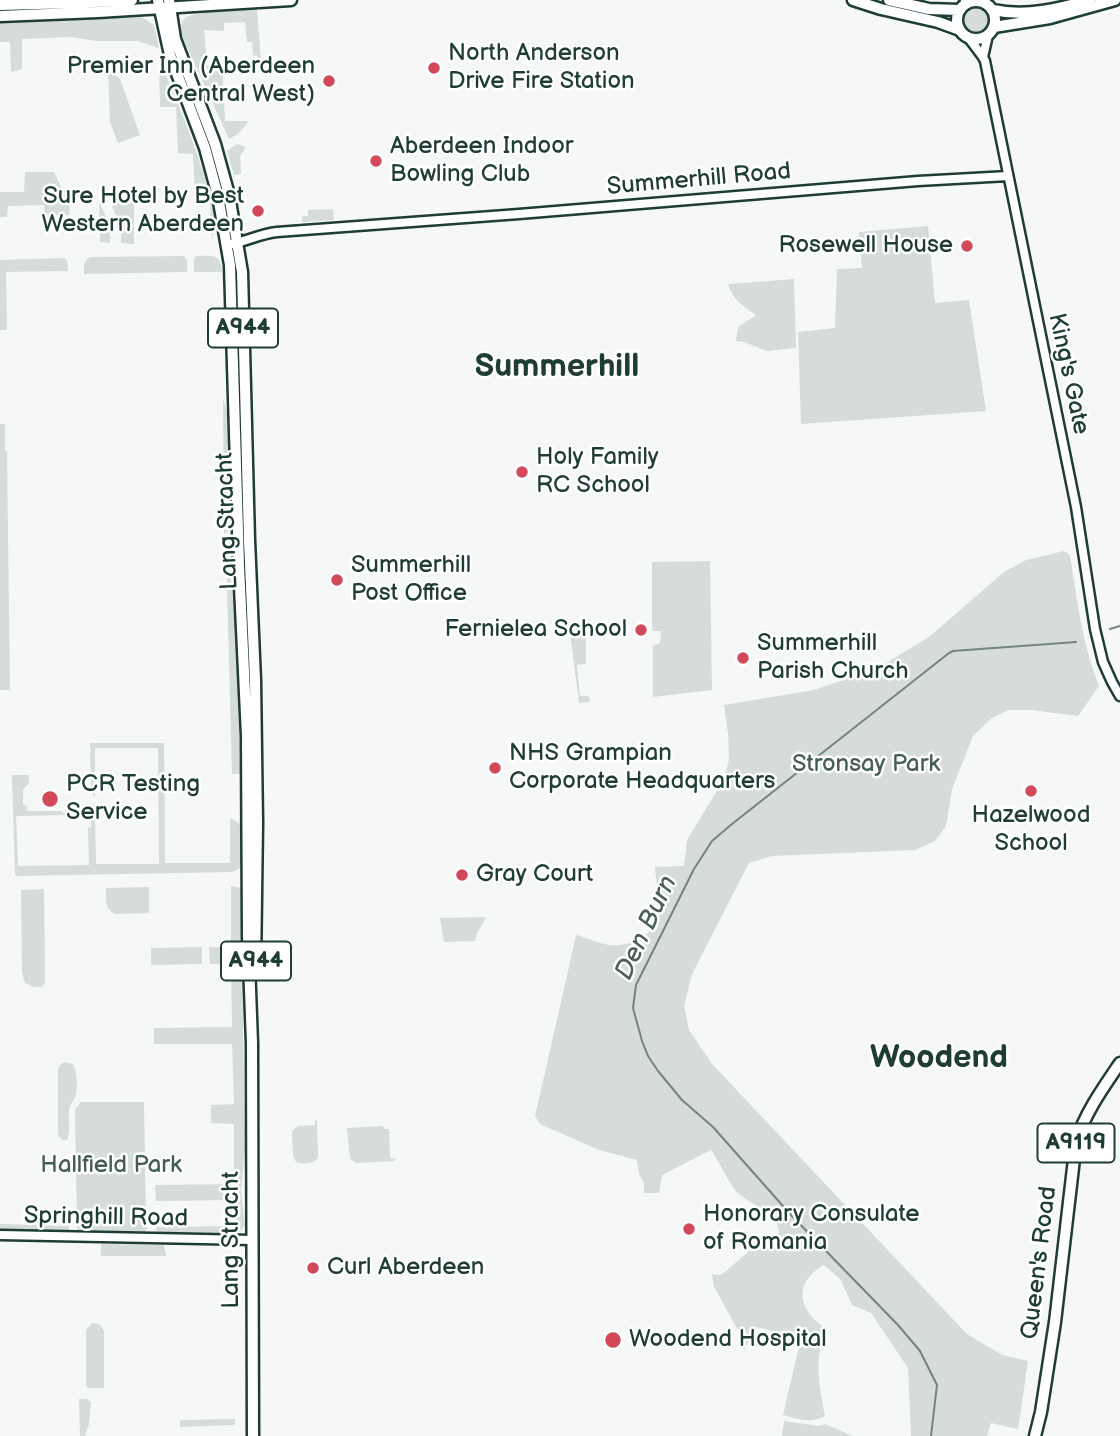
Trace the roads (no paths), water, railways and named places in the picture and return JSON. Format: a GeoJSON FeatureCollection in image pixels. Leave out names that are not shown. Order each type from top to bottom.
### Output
{"type":"FeatureCollection","features":[{"type":"Feature","properties":{"kind":"main road"},"geometry":{"type":"LineString","coordinates":[[0,5],[132,0]]}},
{"type":"Feature","properties":{"kind":"main road"},"geometry":{"type":"LineString","coordinates":[[0,16],[164,4],[291,0]]}},
{"type":"Feature","properties":{"kind":"main road"},"geometry":{"type":"LineString","coordinates":[[853,0],[938,22],[978,39],[991,31],[1115,0]]}},
{"type":"Feature","properties":{"kind":"main road"},"geometry":{"type":"LineString","coordinates":[[889,0],[937,10],[979,0],[993,10],[995,16],[991,31]]}},
{"type":"Feature","properties":{"kind":"main road"},"geometry":{"type":"LineString","coordinates":[[993,10],[1023,13],[1090,0]]}},
{"type":"Feature","properties":{"kind":"main road","name":"Lang Stracht"},"geometry":{"type":"LineString","coordinates":[[164,4],[170,55],[205,148],[232,244],[230,271],[239,565],[246,698],[248,936],[252,1043],[253,1436]]}},
{"type":"Feature","properties":{"kind":"main road"},"geometry":{"type":"LineString","coordinates":[[963,5],[957,18],[964,34]]}},
{"type":"Feature","properties":{"kind":"main road","name":"Queen's Road"},"geometry":{"type":"LineString","coordinates":[[1035,1436],[1055,1322],[1076,1142],[1095,1100],[1120,1063]]}},
{"type":"Feature","properties":{"kind":"street","name":"King's Gate"},"geometry":{"type":"LineString","coordinates":[[991,31],[984,57],[1071,483],[1097,641],[1103,662],[1120,696]]}},
{"type":"Feature","properties":{"kind":"street","name":"King's Gate"},"geometry":{"type":"LineString","coordinates":[[964,34],[984,57]]}},
{"type":"Feature","properties":{"kind":"street","name":"Summerhill Road"},"geometry":{"type":"LineString","coordinates":[[232,244],[276,232],[1008,176]]}},
{"type":"Feature","properties":{"kind":"street","name":"Springhill Road"},"geometry":{"type":"LineString","coordinates":[[0,1235],[253,1240]]}},
{"type":"Feature","properties":{"kind":"waterway","name":"Den Burn"},"geometry":{"type":"LineString","coordinates":[[1110,629],[1120,626]]}},
{"type":"Feature","properties":{"kind":"waterway","name":"Den Burn"},"geometry":{"type":"LineString","coordinates":[[931,1436],[937,1385],[920,1351],[790,1214],[713,1127],[682,1100],[658,1071],[642,1041],[633,1008],[636,985],[694,869],[712,841],[949,653],[1076,642]]}},
{"type":"Feature","properties":{"kind":"place","name":"North Anderson Drive Fire Station"},"geometry":{"type":"Point","coordinates":[434,68]}},
{"type":"Feature","properties":{"kind":"place","name":"Premier Inn (Aberdeen Central West)"},"geometry":{"type":"Point","coordinates":[329,81]}},
{"type":"Feature","properties":{"kind":"place","name":"Aberdeen Indoor Bowling Club"},"geometry":{"type":"Point","coordinates":[376,161]}},
{"type":"Feature","properties":{"kind":"place","name":"Sure Hotel by Best Western Aberdeen"},"geometry":{"type":"Point","coordinates":[258,211]}},
{"type":"Feature","properties":{"kind":"place","name":"Rosewell House"},"geometry":{"type":"Point","coordinates":[967,246]}},
{"type":"Feature","properties":{"kind":"place","name":"Holy Family RC School"},"geometry":{"type":"Point","coordinates":[522,472]}},
{"type":"Feature","properties":{"kind":"place","name":"Summerhill Post Office"},"geometry":{"type":"Point","coordinates":[337,580]}},
{"type":"Feature","properties":{"kind":"place","name":"Fernielea School"},"geometry":{"type":"Point","coordinates":[641,630]}},
{"type":"Feature","properties":{"kind":"place","name":"Summerhill Parish Church"},"geometry":{"type":"Point","coordinates":[743,658]}},
{"type":"Feature","properties":{"kind":"place","name":"NHS Grampian Corporate Headquarters"},"geometry":{"type":"Point","coordinates":[495,768]}},
{"type":"Feature","properties":{"kind":"place","name":"Hazelwood School"},"geometry":{"type":"Point","coordinates":[1031,791]}},
{"type":"Feature","properties":{"kind":"place","name":"PCR Testing Service"},"geometry":{"type":"Point","coordinates":[50,799]}},
{"type":"Feature","properties":{"kind":"place","name":"Gray Court"},"geometry":{"type":"Point","coordinates":[462,875]}},
{"type":"Feature","properties":{"kind":"place","name":"Honorary Consulate of Romania"},"geometry":{"type":"Point","coordinates":[689,1229]}},
{"type":"Feature","properties":{"kind":"place","name":"Curl Aberdeen"},"geometry":{"type":"Point","coordinates":[313,1268]}},
{"type":"Feature","properties":{"kind":"place","name":"Woodend Hospital"},"geometry":{"type":"Point","coordinates":[613,1340]}},
{"type":"Feature","properties":{"kind":"district","name":"Summerhill"},"geometry":{"type":"Point","coordinates":[557,368]}},
{"type":"Feature","properties":{"kind":"district","name":"Woodend"},"geometry":{"type":"Point","coordinates":[939,1059]}},
{"type":"Feature","properties":{"kind":"park label","name":"Stronsay Park"},"geometry":{"type":"Point","coordinates":[866,765]}},
{"type":"Feature","properties":{"kind":"park label","name":"Hallfield Park"},"geometry":{"type":"Point","coordinates":[111,1166]}}]}
